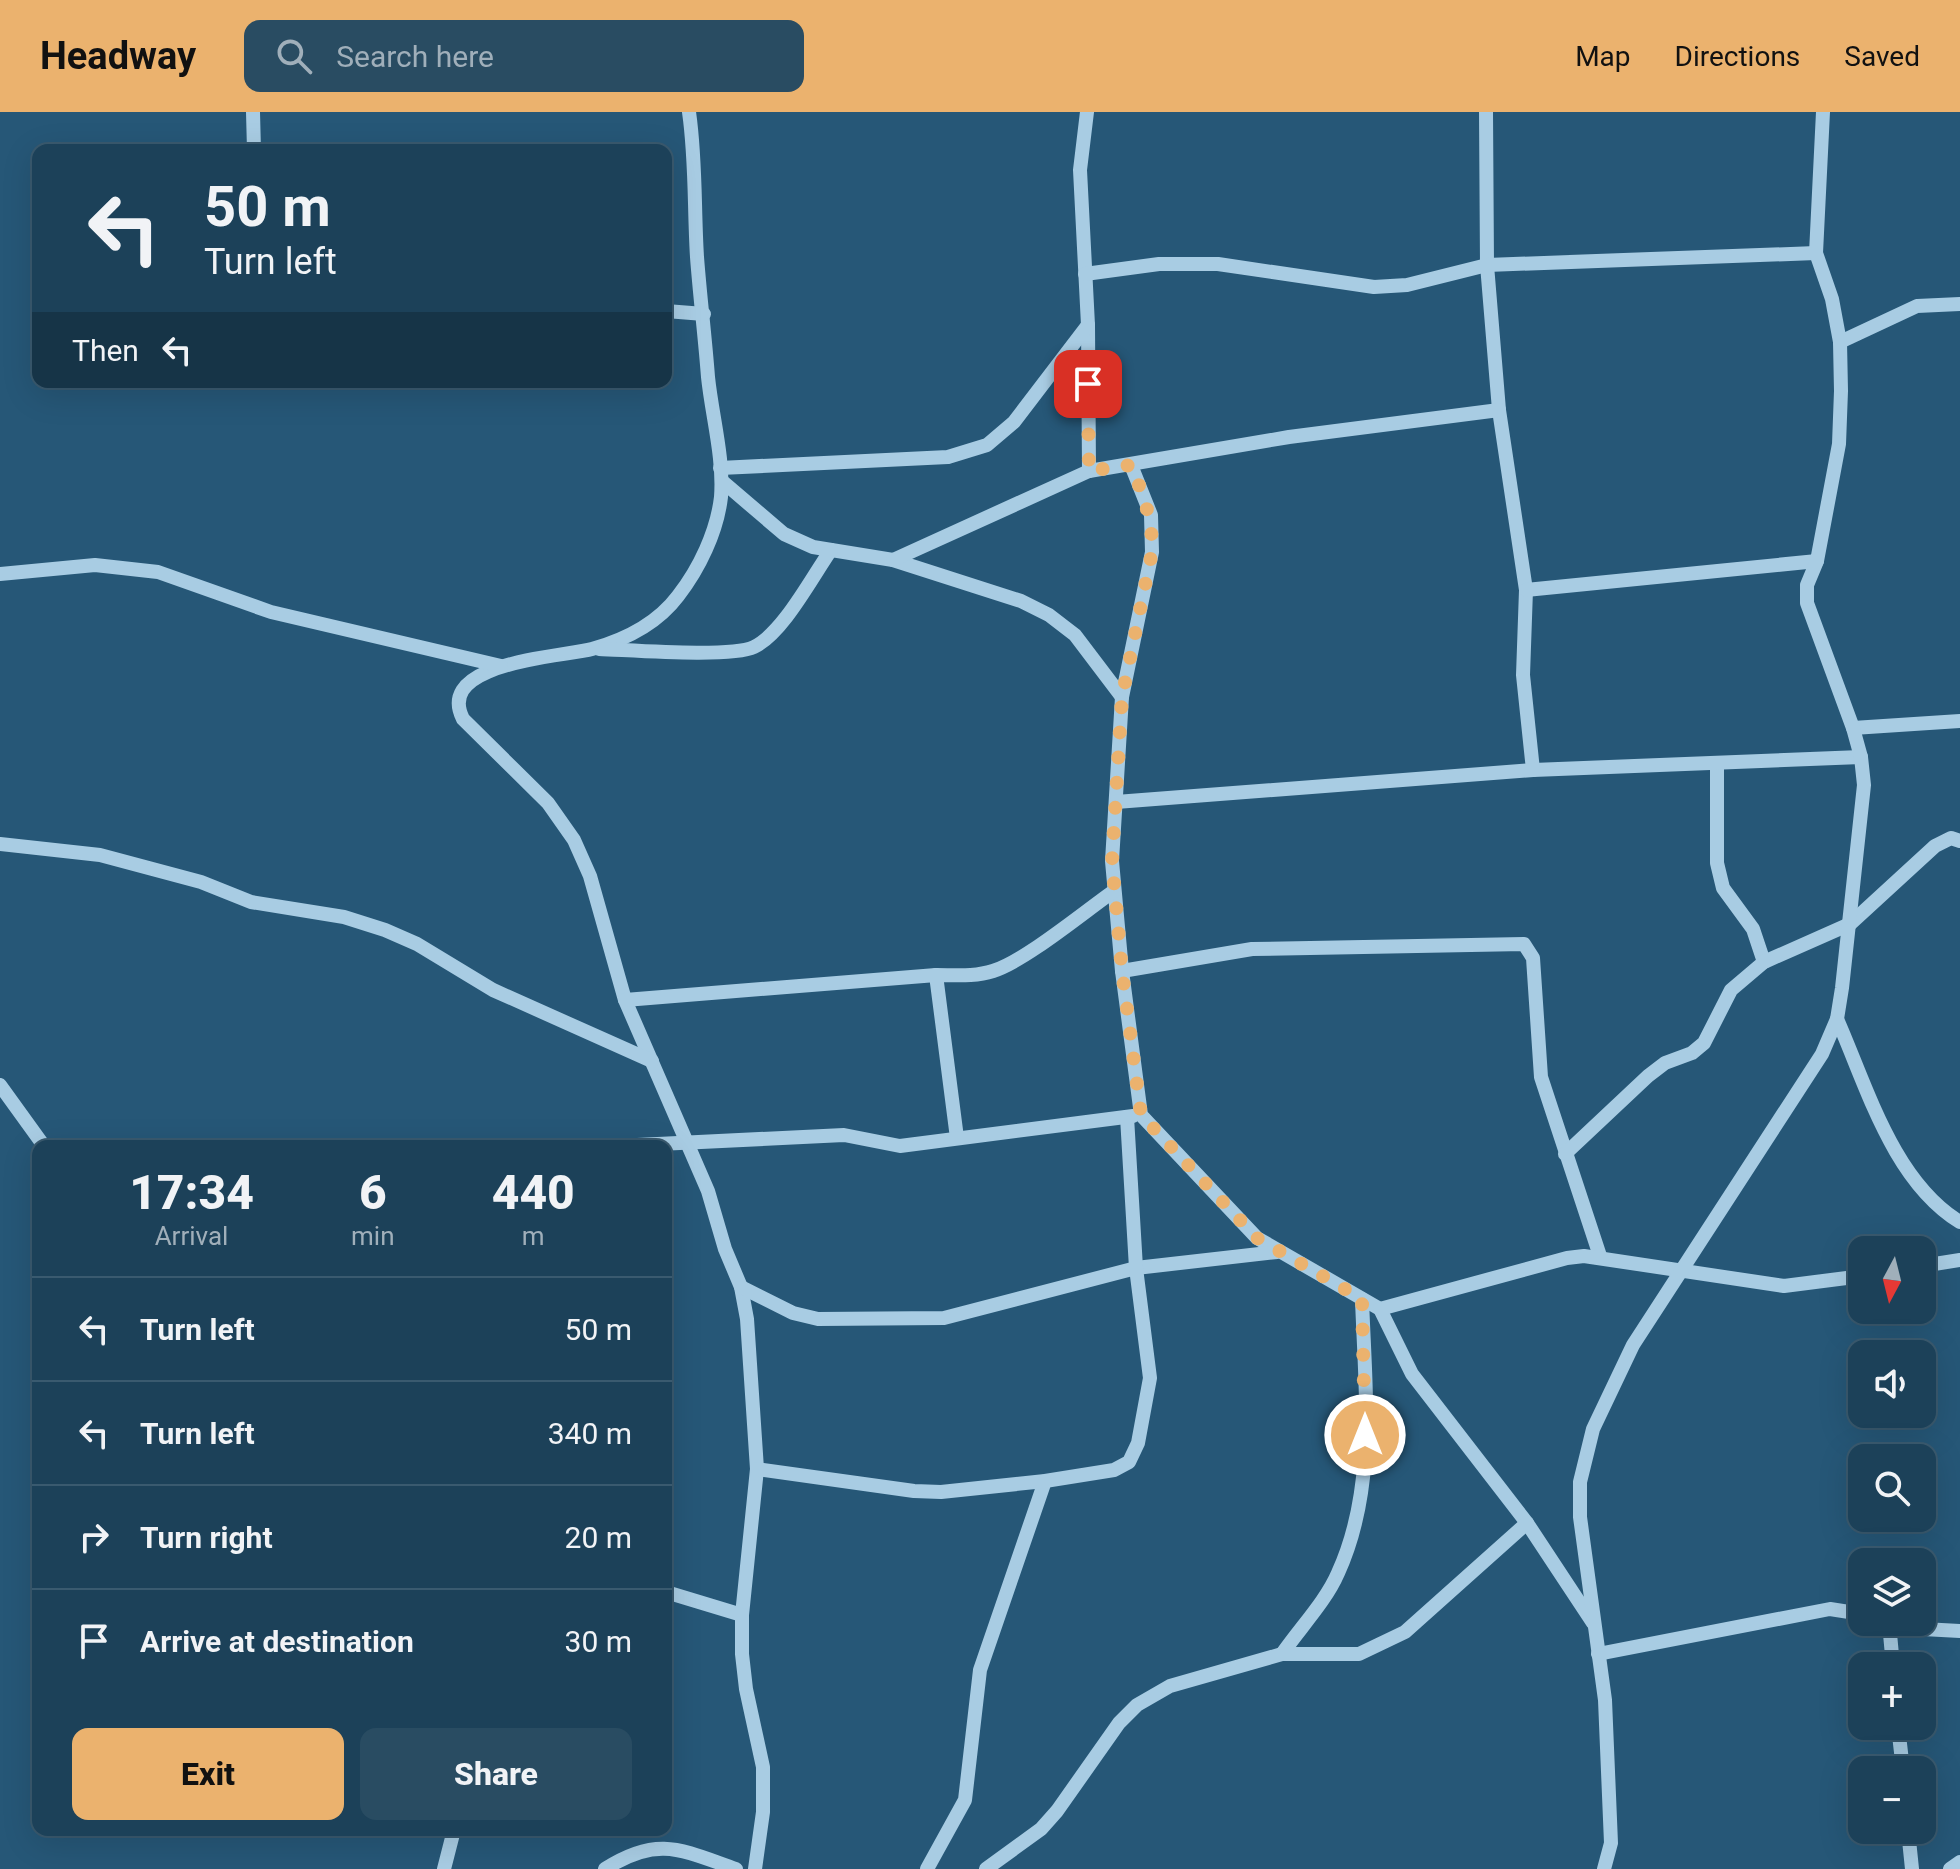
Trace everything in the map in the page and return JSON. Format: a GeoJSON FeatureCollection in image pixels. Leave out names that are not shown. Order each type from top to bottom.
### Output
{"type":"FeatureCollection","features":[{"type":"Feature","properties":{"kind":"street"},"geometry":{"type":"LineString","coordinates":[[253,112],[254,144]]}},
{"type":"Feature","properties":{"kind":"street"},"geometry":{"type":"LineString","coordinates":[[689,112],[713,426],[721,474],[715,529],[678,596],[656,619],[625,637],[591,649],[501,666],[469,683],[459,697],[457,708],[463,719],[548,803],[574,840],[590,876],[625,1000],[708,1191],[725,1249],[741,1287],[747,1319],[757,1469],[742,1615],[746,1689],[763,1767],[763,1812],[755,1869]]}},
{"type":"Feature","properties":{"kind":"street"},"geometry":{"type":"LineString","coordinates":[[1087,112],[1080,170],[1088,325],[1089,471]]}},
{"type":"Feature","properties":{"kind":"street"},"geometry":{"type":"LineString","coordinates":[[1486,112],[1487,265],[1499,410],[1526,590],[1523,675],[1533,770]]}},
{"type":"Feature","properties":{"kind":"street"},"geometry":{"type":"LineString","coordinates":[[1604,1869],[1611,1843],[1605,1700],[1580,1517],[1580,1482],[1593,1429],[1633,1345],[1685,1270],[1822,1054],[1837,1019],[1850,924],[1862,816],[1861,757],[1807,603],[1807,585],[1817,561],[1839,444],[1840,342],[1832,299],[1816,253],[1823,112]]}},
{"type":"Feature","properties":{"kind":"street"},"geometry":{"type":"LineString","coordinates":[[1085,274],[1159,264],[1218,264],[1374,287],[1407,285],[1487,265],[1816,253]]}},
{"type":"Feature","properties":{"kind":"street"},"geometry":{"type":"LineString","coordinates":[[1840,342],[1917,306],[1960,304]]}},
{"type":"Feature","properties":{"kind":"street"},"geometry":{"type":"LineString","coordinates":[[672,311],[704,314]]}},
{"type":"Feature","properties":{"kind":"street"},"geometry":{"type":"LineString","coordinates":[[721,474],[948,457],[987,445],[1014,422],[1088,325]]}},
{"type":"Feature","properties":{"kind":"street"},"geometry":{"type":"LineString","coordinates":[[893,560],[1089,471],[1289,437],[1499,410]]}},
{"type":"Feature","properties":{"kind":"street"},"geometry":{"type":"LineString","coordinates":[[757,1469],[941,1492],[1114,1470],[1129,1462],[1138,1443],[1150,1378],[1136,1268],[1134,1116],[1112,861],[1122,697],[1152,552],[1151,515],[1131,465]]}},
{"type":"Feature","properties":{"kind":"street"},"geometry":{"type":"LineString","coordinates":[[721,474],[784,534],[813,547],[893,560],[1021,601],[1049,615],[1075,635],[1122,697]]}},
{"type":"Feature","properties":{"kind":"street"},"geometry":{"type":"LineString","coordinates":[[591,649],[724,651],[753,647],[772,633],[831,550]]}},
{"type":"Feature","properties":{"kind":"street"},"geometry":{"type":"LineString","coordinates":[[1526,590],[1817,561]]}},
{"type":"Feature","properties":{"kind":"street"},"geometry":{"type":"LineString","coordinates":[[0,574],[95,565],[158,572],[271,612],[501,666]]}},
{"type":"Feature","properties":{"kind":"street"},"geometry":{"type":"LineString","coordinates":[[1853,728],[1960,721]]}},
{"type":"Feature","properties":{"kind":"street"},"geometry":{"type":"LineString","coordinates":[[1116,802],[1533,770],[1861,757]]}},
{"type":"Feature","properties":{"kind":"street"},"geometry":{"type":"LineString","coordinates":[[1717,763],[1717,863],[1723,888],[1753,929],[1764,962]]}},
{"type":"Feature","properties":{"kind":"street"},"geometry":{"type":"LineString","coordinates":[[1565,1154],[1657,1069],[1692,1053],[1704,1043],[1731,990],[1764,962],[1850,924],[1935,846],[1951,838],[1960,841]]}},
{"type":"Feature","properties":{"kind":"street"},"geometry":{"type":"LineString","coordinates":[[0,844],[100,855],[201,882],[251,902],[344,917],[385,930],[417,944],[493,990],[652,1061]]}},
{"type":"Feature","properties":{"kind":"street"},"geometry":{"type":"LineString","coordinates":[[625,1000],[994,971],[1013,962],[1114,891]]}},
{"type":"Feature","properties":{"kind":"street"},"geometry":{"type":"LineString","coordinates":[[1122,971],[1252,949],[1524,944],[1533,958],[1541,1077],[1600,1256]]}},
{"type":"Feature","properties":{"kind":"street"},"geometry":{"type":"LineString","coordinates":[[936,975],[957,1138]]}},
{"type":"Feature","properties":{"kind":"street"},"geometry":{"type":"LineString","coordinates":[[1837,1019],[1904,1169],[1926,1194],[1960,1222]]}},
{"type":"Feature","properties":{"kind":"street"},"geometry":{"type":"LineString","coordinates":[[0,1085],[40,1140]]}},
{"type":"Feature","properties":{"kind":"street"},"geometry":{"type":"LineString","coordinates":[[672,1142],[844,1135],[900,1146],[1134,1116]]}},
{"type":"Feature","properties":{"kind":"street"},"geometry":{"type":"LineString","coordinates":[[1134,1116],[1257,1238],[1380,1309],[1412,1374],[1527,1523],[1595,1627]]}},
{"type":"Feature","properties":{"kind":"street"},"geometry":{"type":"LineString","coordinates":[[741,1287],[793,1313],[818,1319],[944,1318],[1136,1268],[1277,1252]]}},
{"type":"Feature","properties":{"kind":"street"},"geometry":{"type":"LineString","coordinates":[[1380,1309],[1567,1258],[1600,1256],[1784,1286],[1848,1278]]}},
{"type":"Feature","properties":{"kind":"street"},"geometry":{"type":"LineString","coordinates":[[1936,1264],[1960,1260]]}},
{"type":"Feature","properties":{"kind":"street"},"geometry":{"type":"LineString","coordinates":[[1282,1654],[1338,1574],[1356,1520],[1365,1461],[1362,1299]]}},
{"type":"Feature","properties":{"kind":"street"},"geometry":{"type":"LineString","coordinates":[[927,1869],[965,1800],[980,1670],[1045,1481]]}},
{"type":"Feature","properties":{"kind":"street"},"geometry":{"type":"LineString","coordinates":[[986,1869],[1041,1829],[1119,1723],[1137,1705],[1170,1686],[1282,1654],[1359,1654],[1382,1644],[1405,1632],[1527,1523]]}},
{"type":"Feature","properties":{"kind":"street"},"geometry":{"type":"LineString","coordinates":[[672,1594],[742,1615]]}},
{"type":"Feature","properties":{"kind":"street"},"geometry":{"type":"LineString","coordinates":[[1598,1654],[1830,1609],[1848,1609]]}},
{"type":"Feature","properties":{"kind":"street"},"geometry":{"type":"LineString","coordinates":[[1936,1628],[1960,1631]]}},
{"type":"Feature","properties":{"kind":"street"},"geometry":{"type":"LineString","coordinates":[[444,1869],[452,1836]]}},
{"type":"Feature","properties":{"kind":"street"},"geometry":{"type":"LineString","coordinates":[[1909,1844],[1912,1869]]}},
{"type":"Feature","properties":{"kind":"street"},"geometry":{"type":"LineString","coordinates":[[605,1869],[624,1857],[657,1847],[682,1850],[736,1869]]}},
{"type":"Feature","properties":{"kind":"street"},"geometry":{"type":"LineString","coordinates":[[1950,1869],[1960,1862]]}},
{"type":"Feature","properties":{"kind":"route"},"geometry":{"type":"LineString","coordinates":[[1088,384],[1089,471],[1131,465],[1151,515],[1153,532],[1152,552],[1118,724],[1112,861],[1122,971],[1141,1115],[1257,1238],[1362,1299],[1365,1435]]}}]}
